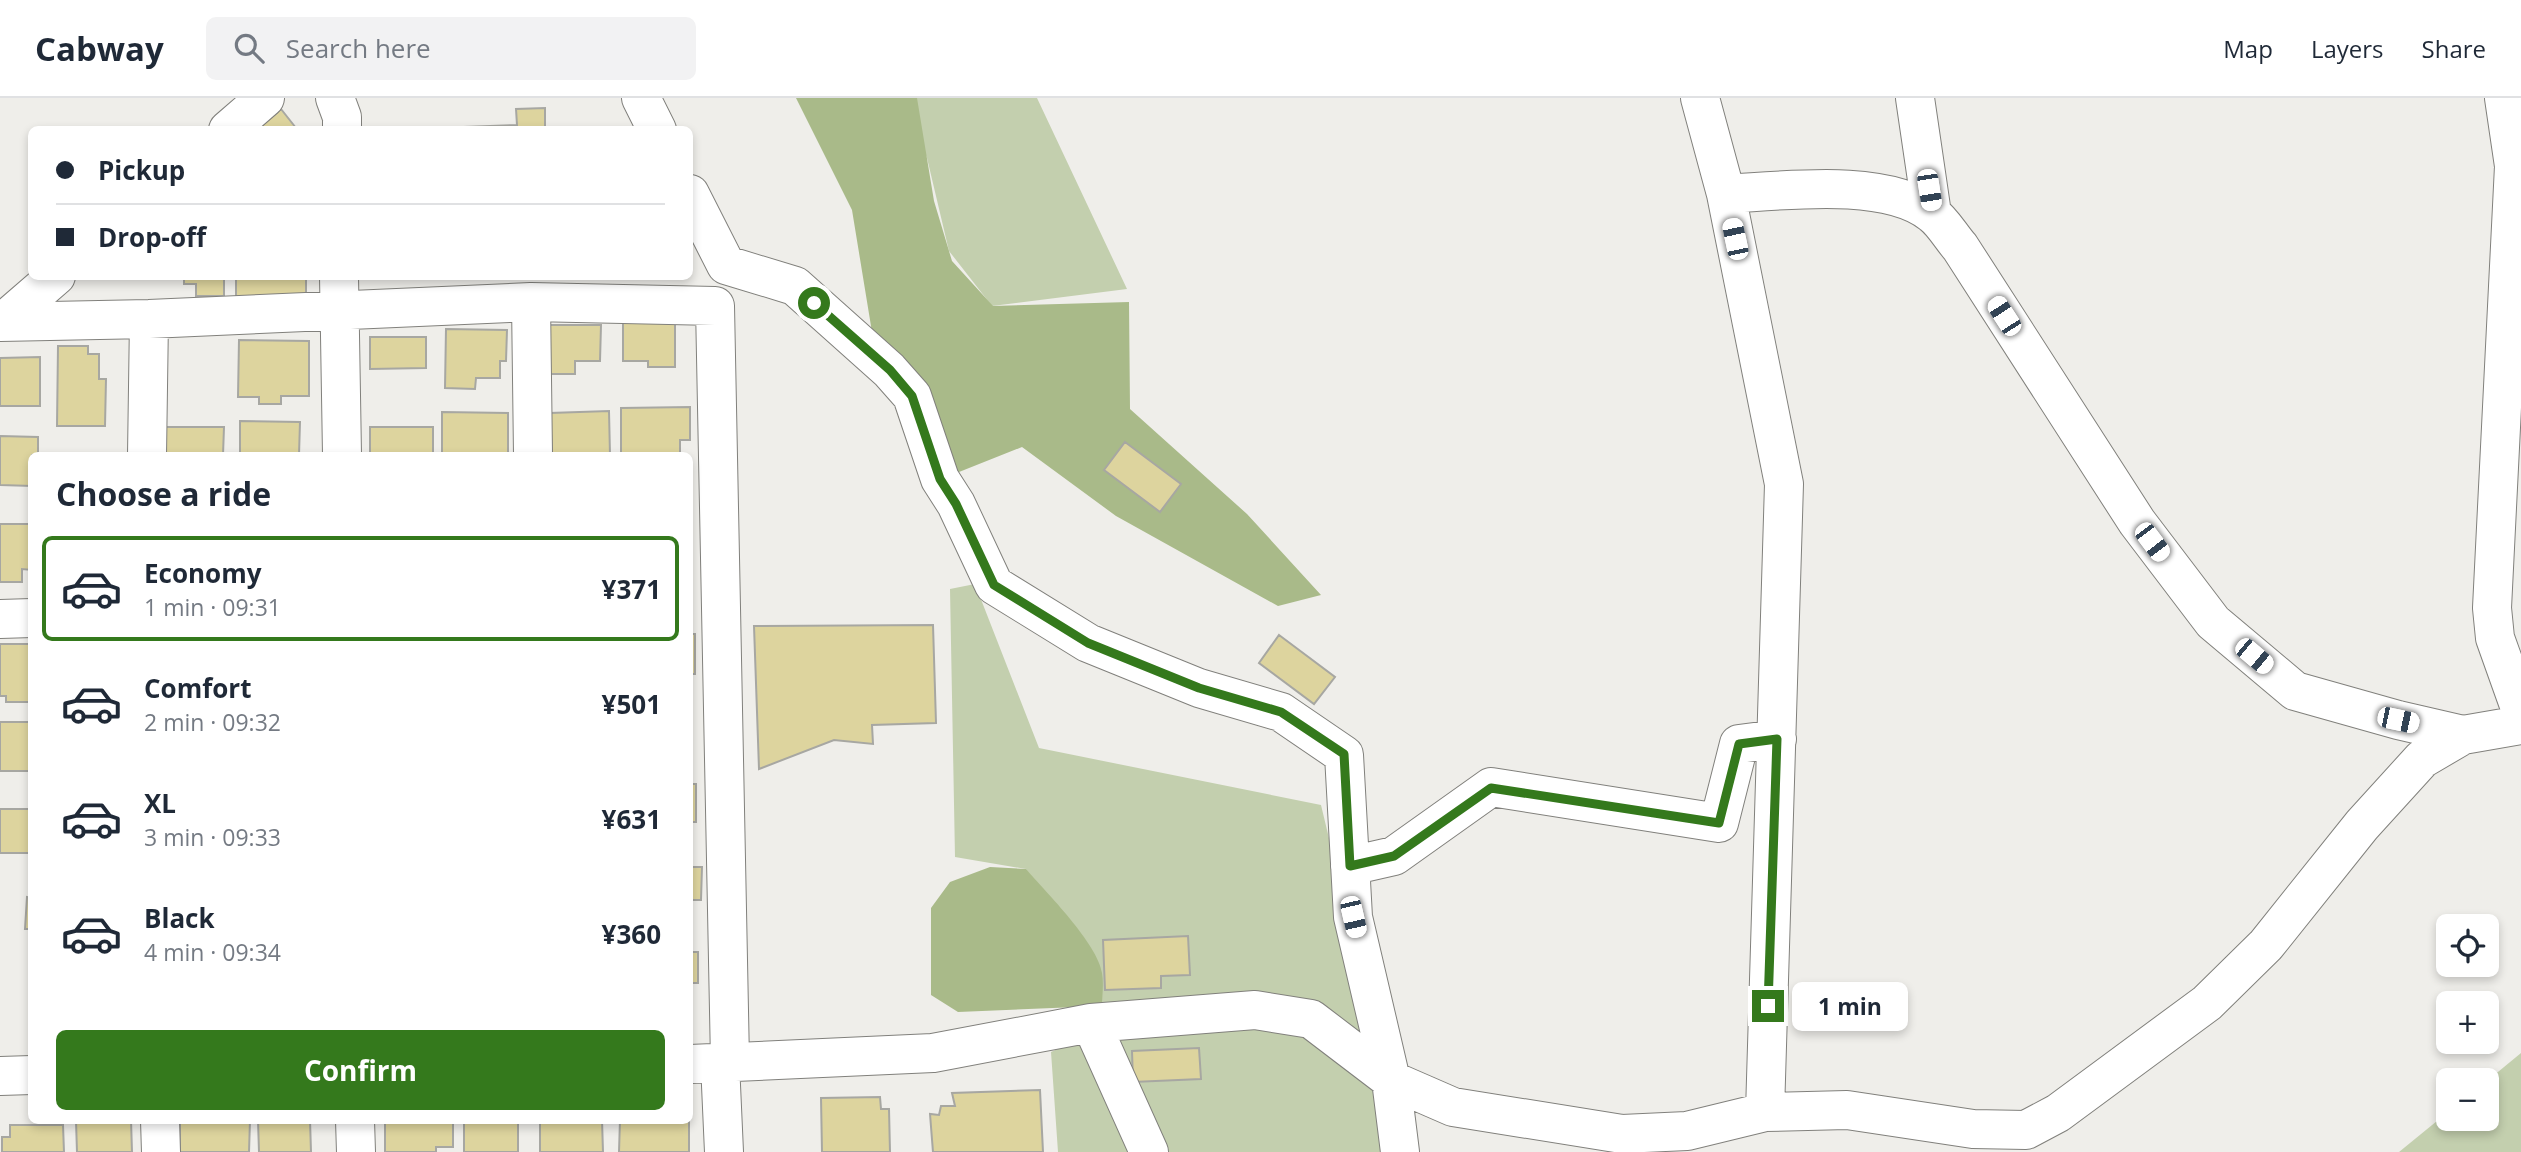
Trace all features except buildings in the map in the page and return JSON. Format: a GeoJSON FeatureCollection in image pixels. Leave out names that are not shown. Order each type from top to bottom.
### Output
{"type":"FeatureCollection","features":[{"type":"Feature","properties":{"kind":"street"},"geometry":{"type":"LineString","coordinates":[[234,126],[265,98]]}},
{"type":"Feature","properties":{"kind":"street"},"geometry":{"type":"LineString","coordinates":[[335,98],[342,117],[342,126]]}},
{"type":"Feature","properties":{"kind":"street"},"geometry":{"type":"LineString","coordinates":[[640,98],[655,126]]}},
{"type":"Feature","properties":{"kind":"street"},"geometry":{"type":"LineString","coordinates":[[1700,98],[1726,194],[1784,484],[1765,1112]]}},
{"type":"Feature","properties":{"kind":"street"},"geometry":{"type":"LineString","coordinates":[[1915,98],[1932,214]]}},
{"type":"Feature","properties":{"kind":"street"},"geometry":{"type":"LineString","coordinates":[[2504,98],[2514,166],[2492,608],[2495,638],[2521,711]]}},
{"type":"Feature","properties":{"kind":"street"},"geometry":{"type":"LineString","coordinates":[[1726,194],[1829,189],[1891,194],[1932,214],[1960,247],[2137,522],[2213,622],[2295,691],[2463,735]]}},
{"type":"Feature","properties":{"kind":"street"},"geometry":{"type":"LineString","coordinates":[[693,200],[726,265],[795,286],[890,370],[912,396],[940,479],[956,504],[994,585],[1088,643],[1199,688],[1281,712],[1344,754],[1353,917],[1391,1080],[1400,1152]]}},
{"type":"Feature","properties":{"kind":"street"},"geometry":{"type":"LineString","coordinates":[[2,322],[51,280]]}},
{"type":"Feature","properties":{"kind":"street"},"geometry":{"type":"LineString","coordinates":[[2,322],[149,319],[339,294],[715,306],[705,598],[713,1063],[724,1152]]}},
{"type":"Feature","properties":{"kind":"street"},"geometry":{"type":"LineString","coordinates":[[339,294],[341,452]]}},
{"type":"Feature","properties":{"kind":"street"},"geometry":{"type":"LineString","coordinates":[[531,302],[533,452]]}},
{"type":"Feature","properties":{"kind":"street"},"geometry":{"type":"LineString","coordinates":[[148,452],[149,319]]}},
{"type":"Feature","properties":{"kind":"street"},"geometry":{"type":"LineString","coordinates":[[0,619],[28,618]]}},
{"type":"Feature","properties":{"kind":"street"},"geometry":{"type":"LineString","coordinates":[[713,1063],[933,1053],[1091,1023],[1255,1010],[1311,1019],[1391,1080],[1453,1107],[1622,1134],[1686,1141],[1765,1112],[1847,1110],[1973,1129],[2024,1141],[2207,1003],[2266,945],[2397,784],[2422,760],[2463,735],[2521,725]]}},
{"type":"Feature","properties":{"kind":"street"},"geometry":{"type":"LineString","coordinates":[[1350,866],[1394,856],[1491,788],[1719,823],[1739,744],[1777,739]]}},
{"type":"Feature","properties":{"kind":"street"},"geometry":{"type":"LineString","coordinates":[[1091,1023],[1149,1152]]}},
{"type":"Feature","properties":{"kind":"street"},"geometry":{"type":"LineString","coordinates":[[0,1076],[28,1075]]}},
{"type":"Feature","properties":{"kind":"street"},"geometry":{"type":"LineString","coordinates":[[160,1124],[161,1152]]}},
{"type":"Feature","properties":{"kind":"street"},"geometry":{"type":"LineString","coordinates":[[355,1124],[356,1152]]}},
{"type":"Feature","properties":{"kind":"green space"},"geometry":{"type":"Polygon","coordinates":[[[796,98],[917,98],[934,201],[952,261],[993,306],[1129,302],[1130,409],[1247,514],[1321,595],[1278,606],[1116,516],[1022,447],[954,474],[881,387],[852,210],[796,98]]]}},
{"type":"Feature","properties":{"kind":"green space"},"geometry":{"type":"Polygon","coordinates":[[[903,98],[1037,98],[1127,289],[992,306],[949,251],[927,158],[903,98]]]}},
{"type":"Feature","properties":{"kind":"green space"},"geometry":{"type":"Polygon","coordinates":[[[975,584],[1039,748],[1321,805],[1359,963],[1387,1152],[1058,1152],[1051,1052],[1095,1032],[1026,869],[955,857],[950,589],[975,584]]]}},
{"type":"Feature","properties":{"kind":"green space"},"geometry":{"type":"Polygon","coordinates":[[[990,867],[1026,869],[1070,919],[1098,961],[1103,977],[1102,1006],[958,1012],[931,995],[931,908],[950,882],[990,867]]]}},
{"type":"Feature","properties":{"kind":"green space"},"geometry":{"type":"Polygon","coordinates":[[[2521,1053],[2521,1152],[2399,1152],[2436,1122],[2436,1131],[2499,1131],[2499,1071],[2521,1053]]]}},
{"type":"Feature","properties":{"kind":"route"},"geometry":{"type":"LineString","coordinates":[[814,303],[890,370],[912,396],[940,479],[956,504],[994,585],[1088,643],[1199,688],[1281,712],[1344,754],[1350,866],[1394,856],[1491,788],[1719,823],[1739,744],[1777,739],[1768,1006]]}}]}
